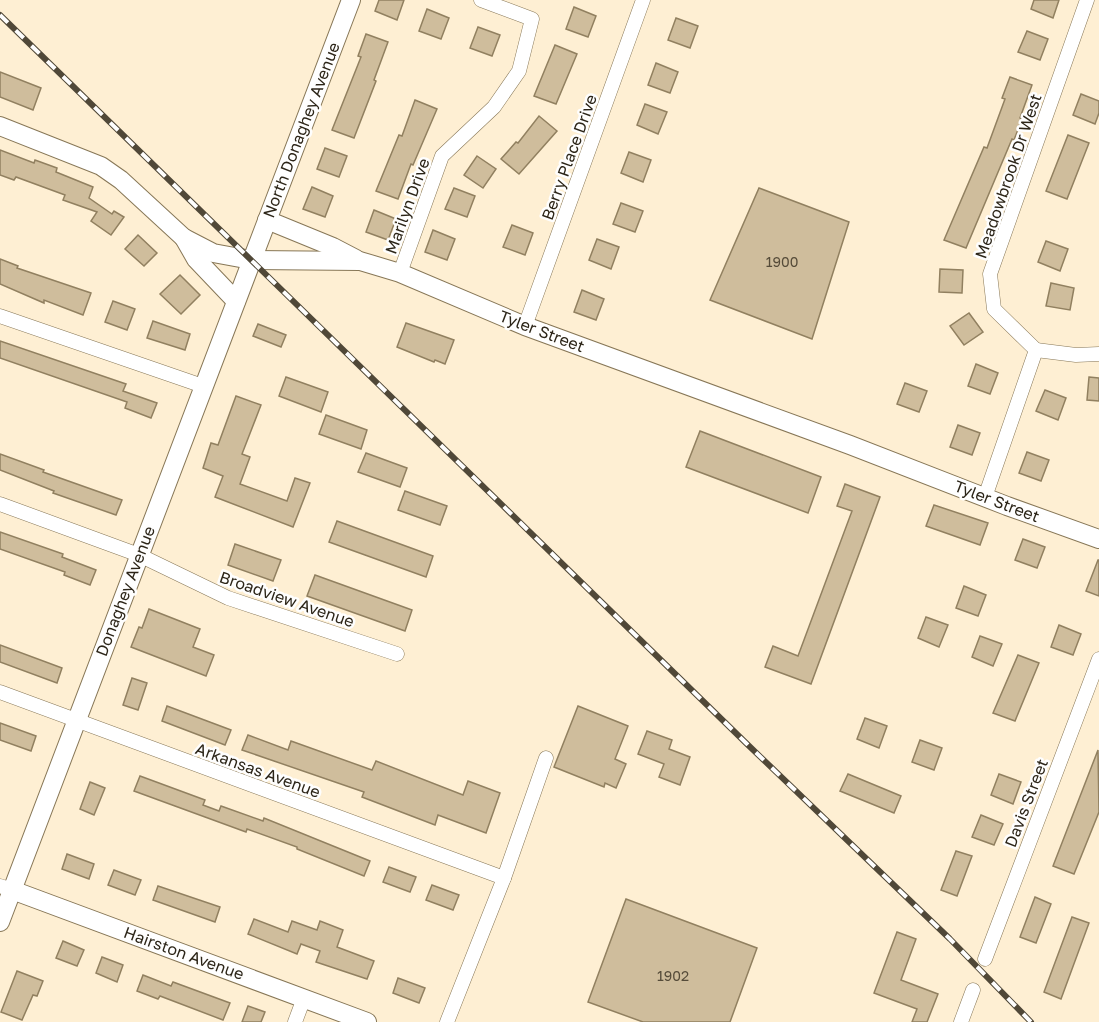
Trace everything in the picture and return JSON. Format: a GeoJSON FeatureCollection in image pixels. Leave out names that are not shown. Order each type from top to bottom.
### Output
{"type":"FeatureCollection","features":[{"type":"Feature","properties":{"kind":"street","name":"North Donaghey Avenue"},"geometry":{"type":"LineString","coordinates":[[251,260],[351,0]]}},
{"type":"Feature","properties":{"kind":"street","name":"Marilyn Drive"},"geometry":{"type":"LineString","coordinates":[[400,273],[442,156],[494,107],[519,71],[532,19],[481,0]]}},
{"type":"Feature","properties":{"kind":"street","name":"Berry Place Drive"},"geometry":{"type":"LineString","coordinates":[[525,326],[644,0]]}},
{"type":"Feature","properties":{"kind":"street","name":"Meadowbrook Dr West"},"geometry":{"type":"LineString","coordinates":[[1036,350],[994,309],[990,274],[1087,0]]}},
{"type":"Feature","properties":{"kind":"street","name":"Tyler Street"},"geometry":{"type":"LineString","coordinates":[[0,126],[101,166],[121,180],[184,238],[213,253],[251,260],[360,261],[400,273],[525,326],[1099,539]]}},
{"type":"Feature","properties":{"kind":"street"},"geometry":{"type":"LineString","coordinates":[[267,220],[333,247],[360,261]]}},
{"type":"Feature","properties":{"kind":"street"},"geometry":{"type":"LineString","coordinates":[[184,238],[196,259],[236,302]]}},
{"type":"Feature","properties":{"kind":"street","name":"Donaghey Avenue"},"geometry":{"type":"LineString","coordinates":[[0,922],[6,888],[77,720],[251,260]]}},
{"type":"Feature","properties":{"kind":"street"},"geometry":{"type":"LineString","coordinates":[[0,316],[203,386]]}},
{"type":"Feature","properties":{"kind":"street"},"geometry":{"type":"LineString","coordinates":[[985,496],[1036,350],[1076,355],[1099,354]]}},
{"type":"Feature","properties":{"kind":"street","name":"Broadview Avenue"},"geometry":{"type":"LineString","coordinates":[[0,504],[139,555],[228,598],[397,654]]}},
{"type":"Feature","properties":{"kind":"street","name":"Davis Street"},"geometry":{"type":"LineString","coordinates":[[985,959],[1099,658]]}},
{"type":"Feature","properties":{"kind":"street","name":"Arkansas Avenue"},"geometry":{"type":"LineString","coordinates":[[0,692],[504,879]]}},
{"type":"Feature","properties":{"kind":"street"},"geometry":{"type":"LineString","coordinates":[[447,1022],[504,879],[546,758]]}},
{"type":"Feature","properties":{"kind":"street","name":"Hairston Avenue"},"geometry":{"type":"LineString","coordinates":[[6,888],[367,1022]]}},
{"type":"Feature","properties":{"kind":"street"},"geometry":{"type":"LineString","coordinates":[[962,1022],[973,990]]}},
{"type":"Feature","properties":{"kind":"street"},"geometry":{"type":"LineString","coordinates":[[295,1022],[304,998]]}},
{"type":"Feature","properties":{"kind":"building"},"geometry":{"type":"Polygon","coordinates":[[[379,0],[404,0],[397,20],[375,11],[379,0]]]}},
{"type":"Feature","properties":{"kind":"building"},"geometry":{"type":"Polygon","coordinates":[[[1034,0],[1059,0],[1053,18],[1031,9],[1034,0]]]}},
{"type":"Feature","properties":{"kind":"building"},"geometry":{"type":"Polygon","coordinates":[[[574,7],[596,16],[588,37],[566,29],[574,7]]]}},
{"type":"Feature","properties":{"kind":"building"},"geometry":{"type":"Polygon","coordinates":[[[427,9],[449,18],[441,39],[419,31],[427,9]]]}},
{"type":"Feature","properties":{"kind":"building"},"geometry":{"type":"Polygon","coordinates":[[[676,18],[698,26],[690,48],[668,40],[676,18]]]}},
{"type":"Feature","properties":{"kind":"building"},"geometry":{"type":"Polygon","coordinates":[[[478,27],[500,35],[492,56],[470,48],[478,27]]]}},
{"type":"Feature","properties":{"kind":"building"},"geometry":{"type":"Polygon","coordinates":[[[1027,31],[1048,39],[1040,60],[1018,52],[1027,31]]]}},
{"type":"Feature","properties":{"kind":"building"},"geometry":{"type":"Polygon","coordinates":[[[366,34],[388,42],[354,138],[332,130],[361,57],[358,56],[366,34]]]}},
{"type":"Feature","properties":{"kind":"building"},"geometry":{"type":"Polygon","coordinates":[[[555,45],[577,54],[556,104],[534,96],[555,45]]]}},
{"type":"Feature","properties":{"kind":"building"},"geometry":{"type":"Polygon","coordinates":[[[656,63],[678,72],[670,93],[648,85],[656,63]]]}},
{"type":"Feature","properties":{"kind":"building"},"geometry":{"type":"Polygon","coordinates":[[[0,72],[41,88],[33,110],[0,97],[0,72]]]}},
{"type":"Feature","properties":{"kind":"building"},"geometry":{"type":"Polygon","coordinates":[[[1010,77],[1032,85],[1014,140],[1012,139],[966,248],[944,240],[984,147],[987,148],[1005,99],[1002,98],[1010,77]]]}},
{"type":"Feature","properties":{"kind":"building"},"geometry":{"type":"Polygon","coordinates":[[[1081,94],[1099,101],[1099,113],[1095,124],[1073,115],[1081,94]]]}},
{"type":"Feature","properties":{"kind":"building"},"geometry":{"type":"Polygon","coordinates":[[[415,100],[437,109],[413,165],[411,164],[398,199],[376,191],[399,135],[402,136],[415,100]]]}},
{"type":"Feature","properties":{"kind":"building"},"geometry":{"type":"Polygon","coordinates":[[[645,104],[667,112],[658,134],[637,125],[645,104]]]}},
{"type":"Feature","properties":{"kind":"building"},"geometry":{"type":"Polygon","coordinates":[[[539,116],[557,131],[519,174],[501,159],[516,142],[518,143],[539,116]]]}},
{"type":"Feature","properties":{"kind":"building"},"geometry":{"type":"Polygon","coordinates":[[[1068,135],[1089,143],[1067,199],[1046,191],[1068,135]]]}},
{"type":"Feature","properties":{"kind":"building"},"geometry":{"type":"Polygon","coordinates":[[[325,148],[347,156],[339,177],[317,169],[325,148]]]}},
{"type":"Feature","properties":{"kind":"building"},"geometry":{"type":"Polygon","coordinates":[[[0,150],[34,163],[35,160],[57,168],[56,172],[93,187],[89,198],[112,214],[114,211],[124,217],[111,235],[91,221],[97,212],[63,200],[65,195],[16,177],[14,180],[0,175],[0,150]]]}},
{"type":"Feature","properties":{"kind":"building"},"geometry":{"type":"Polygon","coordinates":[[[629,152],[651,160],[643,182],[621,173],[629,152]]]}},
{"type":"Feature","properties":{"kind":"building"},"geometry":{"type":"Polygon","coordinates":[[[477,156],[496,169],[483,188],[464,175],[477,156]]]}},
{"type":"Feature","properties":{"kind":"building"},"geometry":{"type":"Polygon","coordinates":[[[312,187],[333,196],[325,217],[303,209],[312,187]]]}},
{"type":"Feature","properties":{"kind":"building"},"geometry":{"type":"Polygon","coordinates":[[[454,188],[475,196],[467,217],[445,209],[454,188]]]}},
{"type":"Feature","properties":{"kind":"building"},"geometry":{"type":"Polygon","coordinates":[[[759,188],[849,222],[812,339],[710,300],[759,188]]]}},
{"type":"Feature","properties":{"kind":"building"},"geometry":{"type":"Polygon","coordinates":[[[621,203],[643,211],[635,232],[613,224],[621,203]]]}},
{"type":"Feature","properties":{"kind":"building"},"geometry":{"type":"Polygon","coordinates":[[[374,210],[396,219],[388,240],[366,232],[374,210]]]}},
{"type":"Feature","properties":{"kind":"building"},"geometry":{"type":"Polygon","coordinates":[[[512,225],[533,233],[525,255],[503,247],[512,225]]]}},
{"type":"Feature","properties":{"kind":"building"},"geometry":{"type":"Polygon","coordinates":[[[433,230],[455,239],[447,260],[425,252],[433,230]]]}},
{"type":"Feature","properties":{"kind":"building"},"geometry":{"type":"Polygon","coordinates":[[[138,235],[157,253],[144,266],[125,249],[138,235]]]}},
{"type":"Feature","properties":{"kind":"building"},"geometry":{"type":"Polygon","coordinates":[[[597,239],[619,247],[611,269],[589,260],[597,239]]]}},
{"type":"Feature","properties":{"kind":"building"},"geometry":{"type":"Polygon","coordinates":[[[1046,241],[1068,249],[1060,271],[1038,262],[1046,241]]]}},
{"type":"Feature","properties":{"kind":"building"},"geometry":{"type":"Polygon","coordinates":[[[0,259],[18,266],[17,268],[91,293],[83,315],[44,300],[44,303],[0,284],[0,259]]]}},
{"type":"Feature","properties":{"kind":"building"},"geometry":{"type":"Polygon","coordinates":[[[940,269],[963,270],[962,293],[939,292],[940,269]]]}},
{"type":"Feature","properties":{"kind":"building"},"geometry":{"type":"Polygon","coordinates":[[[180,275],[200,295],[181,314],[160,294],[180,275]]]}},
{"type":"Feature","properties":{"kind":"building"},"geometry":{"type":"Polygon","coordinates":[[[1051,283],[1074,288],[1070,310],[1046,306],[1051,283]]]}},
{"type":"Feature","properties":{"kind":"building"},"geometry":{"type":"Polygon","coordinates":[[[582,290],[604,299],[596,320],[574,312],[582,290]]]}},
{"type":"Feature","properties":{"kind":"building"},"geometry":{"type":"Polygon","coordinates":[[[113,301],[135,309],[127,330],[105,322],[113,301]]]}},
{"type":"Feature","properties":{"kind":"building"},"geometry":{"type":"Polygon","coordinates":[[[969,313],[983,332],[964,345],[950,326],[969,313]]]}},
{"type":"Feature","properties":{"kind":"building"},"geometry":{"type":"Polygon","coordinates":[[[153,321],[190,334],[185,350],[147,338],[153,321]]]}},
{"type":"Feature","properties":{"kind":"building"},"geometry":{"type":"Polygon","coordinates":[[[406,323],[454,340],[445,364],[397,347],[406,323]]]}},
{"type":"Feature","properties":{"kind":"building"},"geometry":{"type":"Polygon","coordinates":[[[258,324],[286,335],[281,347],[253,336],[258,324]]]}},
{"type":"Feature","properties":{"kind":"building"},"geometry":{"type":"Polygon","coordinates":[[[0,341],[126,384],[123,391],[157,403],[151,418],[125,408],[127,402],[0,358],[0,341]]]}},
{"type":"Feature","properties":{"kind":"building"},"geometry":{"type":"Polygon","coordinates":[[[976,364],[998,373],[990,394],[968,386],[976,364]]]}},
{"type":"Feature","properties":{"kind":"building"},"geometry":{"type":"Polygon","coordinates":[[[286,377],[328,392],[321,412],[279,396],[286,377]]]}},
{"type":"Feature","properties":{"kind":"building"},"geometry":{"type":"Polygon","coordinates":[[[1089,377],[1099,378],[1099,401],[1087,400],[1089,377]]]}},
{"type":"Feature","properties":{"kind":"building"},"geometry":{"type":"Polygon","coordinates":[[[905,383],[927,391],[919,412],[897,404],[905,383]]]}},
{"type":"Feature","properties":{"kind":"building"},"geometry":{"type":"Polygon","coordinates":[[[1045,390],[1066,398],[1058,420],[1036,411],[1045,390]]]}},
{"type":"Feature","properties":{"kind":"building"},"geometry":{"type":"Polygon","coordinates":[[[236,396],[261,405],[242,454],[250,457],[240,484],[287,501],[295,478],[310,483],[293,527],[215,497],[223,476],[203,468],[211,443],[218,445],[236,396]]]}},
{"type":"Feature","properties":{"kind":"building"},"geometry":{"type":"Polygon","coordinates":[[[326,415],[367,430],[361,449],[319,434],[326,415]]]}},
{"type":"Feature","properties":{"kind":"building"},"geometry":{"type":"Polygon","coordinates":[[[958,425],[980,433],[972,455],[950,447],[958,425]]]}},
{"type":"Feature","properties":{"kind":"building"},"geometry":{"type":"Polygon","coordinates":[[[700,431],[821,477],[808,513],[686,467],[700,431]]]}},
{"type":"Feature","properties":{"kind":"building"},"geometry":{"type":"Polygon","coordinates":[[[1027,452],[1049,460],[1041,481],[1019,473],[1027,452]]]}},
{"type":"Feature","properties":{"kind":"building"},"geometry":{"type":"Polygon","coordinates":[[[366,453],[407,468],[400,487],[358,472],[366,453]]]}},
{"type":"Feature","properties":{"kind":"building"},"geometry":{"type":"Polygon","coordinates":[[[0,454],[122,500],[116,515],[53,493],[54,491],[0,470],[0,454]]]}},
{"type":"Feature","properties":{"kind":"building"},"geometry":{"type":"Polygon","coordinates":[[[845,484],[880,497],[811,684],[765,667],[773,646],[798,656],[852,511],[837,506],[845,484]]]}},
{"type":"Feature","properties":{"kind":"building"},"geometry":{"type":"Polygon","coordinates":[[[405,491],[447,506],[440,525],[398,510],[405,491]]]}},
{"type":"Feature","properties":{"kind":"building"},"geometry":{"type":"Polygon","coordinates":[[[934,505],[988,523],[980,545],[926,526],[934,505]]]}},
{"type":"Feature","properties":{"kind":"building"},"geometry":{"type":"Polygon","coordinates":[[[337,521],[433,556],[426,577],[329,542],[337,521]]]}},
{"type":"Feature","properties":{"kind":"building"},"geometry":{"type":"Polygon","coordinates":[[[0,532],[63,554],[62,557],[96,570],[90,585],[64,575],[65,572],[0,549],[0,532]]]}},
{"type":"Feature","properties":{"kind":"building"},"geometry":{"type":"Polygon","coordinates":[[[1023,539],[1045,547],[1037,568],[1015,560],[1023,539]]]}},
{"type":"Feature","properties":{"kind":"building"},"geometry":{"type":"Polygon","coordinates":[[[235,544],[281,560],[273,581],[228,565],[235,544]]]}},
{"type":"Feature","properties":{"kind":"building"},"geometry":{"type":"Polygon","coordinates":[[[1099,560],[1099,596],[1086,591],[1099,560]]]}},
{"type":"Feature","properties":{"kind":"building"},"geometry":{"type":"Polygon","coordinates":[[[315,575],[412,610],[405,631],[307,596],[315,575]]]}},
{"type":"Feature","properties":{"kind":"building"},"geometry":{"type":"Polygon","coordinates":[[[964,586],[986,595],[978,616],[956,608],[964,586]]]}},
{"type":"Feature","properties":{"kind":"building"},"geometry":{"type":"Polygon","coordinates":[[[149,609],[200,629],[193,647],[214,655],[206,676],[131,647],[139,627],[142,628],[149,609]]]}},
{"type":"Feature","properties":{"kind":"building"},"geometry":{"type":"Polygon","coordinates":[[[926,617],[948,625],[939,647],[918,638],[926,617]]]}},
{"type":"Feature","properties":{"kind":"building"},"geometry":{"type":"Polygon","coordinates":[[[1059,625],[1081,634],[1073,655],[1051,647],[1059,625]]]}},
{"type":"Feature","properties":{"kind":"building"},"geometry":{"type":"Polygon","coordinates":[[[980,636],[1002,644],[993,666],[972,657],[980,636]]]}},
{"type":"Feature","properties":{"kind":"building"},"geometry":{"type":"Polygon","coordinates":[[[0,645],[62,668],[57,683],[0,662],[0,645]]]}},
{"type":"Feature","properties":{"kind":"building"},"geometry":{"type":"Polygon","coordinates":[[[1018,655],[1039,663],[1015,721],[993,713],[1018,655]]]}},
{"type":"Feature","properties":{"kind":"building"},"geometry":{"type":"Polygon","coordinates":[[[132,678],[147,683],[138,710],[123,705],[132,678]]]}},
{"type":"Feature","properties":{"kind":"building"},"geometry":{"type":"Polygon","coordinates":[[[167,706],[231,730],[225,745],[162,721],[167,706]]]}},
{"type":"Feature","properties":{"kind":"building"},"geometry":{"type":"Polygon","coordinates":[[[578,706],[628,726],[615,759],[626,764],[616,788],[605,783],[604,787],[554,767],[578,706]]]}},
{"type":"Feature","properties":{"kind":"building"},"geometry":{"type":"Polygon","coordinates":[[[865,718],[887,726],[879,748],[857,739],[865,718]]]}},
{"type":"Feature","properties":{"kind":"building"},"geometry":{"type":"Polygon","coordinates":[[[0,723],[36,736],[31,751],[0,740],[0,723]]]}},
{"type":"Feature","properties":{"kind":"building"},"geometry":{"type":"Polygon","coordinates":[[[647,731],[672,740],[669,749],[690,757],[680,785],[659,777],[664,764],[638,754],[647,731]]]}},
{"type":"Feature","properties":{"kind":"building"},"geometry":{"type":"Polygon","coordinates":[[[248,735],[288,750],[291,741],[372,770],[376,761],[463,795],[468,781],[500,793],[486,833],[438,815],[435,825],[362,797],[364,792],[242,750],[248,735]]]}},
{"type":"Feature","properties":{"kind":"building"},"geometry":{"type":"Polygon","coordinates":[[[920,740],[942,748],[934,770],[912,762],[920,740]]]}},
{"type":"Feature","properties":{"kind":"building"},"geometry":{"type":"Polygon","coordinates":[[[1098,750],[1099,812],[1074,874],[1053,866],[1098,750]]]}},
{"type":"Feature","properties":{"kind":"building"},"geometry":{"type":"Polygon","coordinates":[[[848,774],[901,796],[894,813],[840,791],[848,774]]]}},
{"type":"Feature","properties":{"kind":"building"},"geometry":{"type":"Polygon","coordinates":[[[999,774],[1021,782],[1013,804],[991,795],[999,774]]]}},
{"type":"Feature","properties":{"kind":"building"},"geometry":{"type":"Polygon","coordinates":[[[140,776],[205,800],[203,805],[219,811],[221,806],[263,821],[264,818],[370,861],[364,876],[297,849],[297,847],[247,829],[246,832],[134,791],[140,776]]]}},
{"type":"Feature","properties":{"kind":"building"},"geometry":{"type":"Polygon","coordinates":[[[90,782],[105,788],[94,815],[80,809],[90,782]]]}},
{"type":"Feature","properties":{"kind":"building"},"geometry":{"type":"Polygon","coordinates":[[[981,815],[1003,824],[994,845],[972,837],[981,815]]]}},
{"type":"Feature","properties":{"kind":"building"},"geometry":{"type":"Polygon","coordinates":[[[956,851],[972,856],[957,896],[941,890],[956,851]]]}},
{"type":"Feature","properties":{"kind":"building"},"geometry":{"type":"Polygon","coordinates":[[[67,854],[94,864],[89,879],[62,869],[67,854]]]}},
{"type":"Feature","properties":{"kind":"building"},"geometry":{"type":"Polygon","coordinates":[[[389,867],[416,877],[410,892],[383,882],[389,867]]]}},
{"type":"Feature","properties":{"kind":"building"},"geometry":{"type":"Polygon","coordinates":[[[114,870],[141,880],[135,895],[108,885],[114,870]]]}},
{"type":"Feature","properties":{"kind":"building"},"geometry":{"type":"Polygon","coordinates":[[[432,885],[459,895],[453,910],[426,900],[432,885]]]}},
{"type":"Feature","properties":{"kind":"building"},"geometry":{"type":"Polygon","coordinates":[[[158,886],[220,907],[215,922],[153,900],[158,886]]]}},
{"type":"Feature","properties":{"kind":"building"},"geometry":{"type":"Polygon","coordinates":[[[1035,897],[1051,904],[1036,943],[1020,937],[1035,897]]]}},
{"type":"Feature","properties":{"kind":"building"},"geometry":{"type":"Polygon","coordinates":[[[626,899],[757,948],[730,1022],[643,1022],[588,1002],[626,899]]]}},
{"type":"Feature","properties":{"kind":"building"},"geometry":{"type":"Polygon","coordinates":[[[1072,917],[1089,923],[1061,999],[1044,992],[1072,917]]]}},
{"type":"Feature","properties":{"kind":"building"},"geometry":{"type":"Polygon","coordinates":[[[254,919],[288,932],[292,921],[317,930],[320,921],[343,930],[337,947],[374,961],[367,979],[316,962],[320,951],[301,944],[297,954],[248,934],[254,919]]]}},
{"type":"Feature","properties":{"kind":"building"},"geometry":{"type":"Polygon","coordinates":[[[897,932],[916,939],[901,980],[938,994],[927,1022],[912,1022],[917,1009],[874,993],[897,932]]]}},
{"type":"Feature","properties":{"kind":"building"},"geometry":{"type":"Polygon","coordinates":[[[63,941],[84,950],[77,966],[56,958],[63,941]]]}},
{"type":"Feature","properties":{"kind":"building"},"geometry":{"type":"Polygon","coordinates":[[[102,957],[123,965],[117,982],[96,973],[102,957]]]}},
{"type":"Feature","properties":{"kind":"building"},"geometry":{"type":"Polygon","coordinates":[[[17,971],[43,981],[37,996],[33,995],[22,1020],[1,1012],[17,971]]]}},
{"type":"Feature","properties":{"kind":"building"},"geometry":{"type":"Polygon","coordinates":[[[143,975],[171,986],[173,982],[230,1003],[223,1020],[160,996],[158,999],[137,991],[143,975]]]}},
{"type":"Feature","properties":{"kind":"building"},"geometry":{"type":"Polygon","coordinates":[[[398,978],[425,988],[419,1003],[393,993],[398,978]]]}},
{"type":"Feature","properties":{"kind":"building"},"geometry":{"type":"Polygon","coordinates":[[[248,1006],[265,1012],[261,1022],[242,1022],[248,1006]]]}},
{"type":"Feature","properties":{"kind":"railway"},"geometry":{"type":"LineString","coordinates":[[0,15],[950,939],[1031,1022]]}}]}
